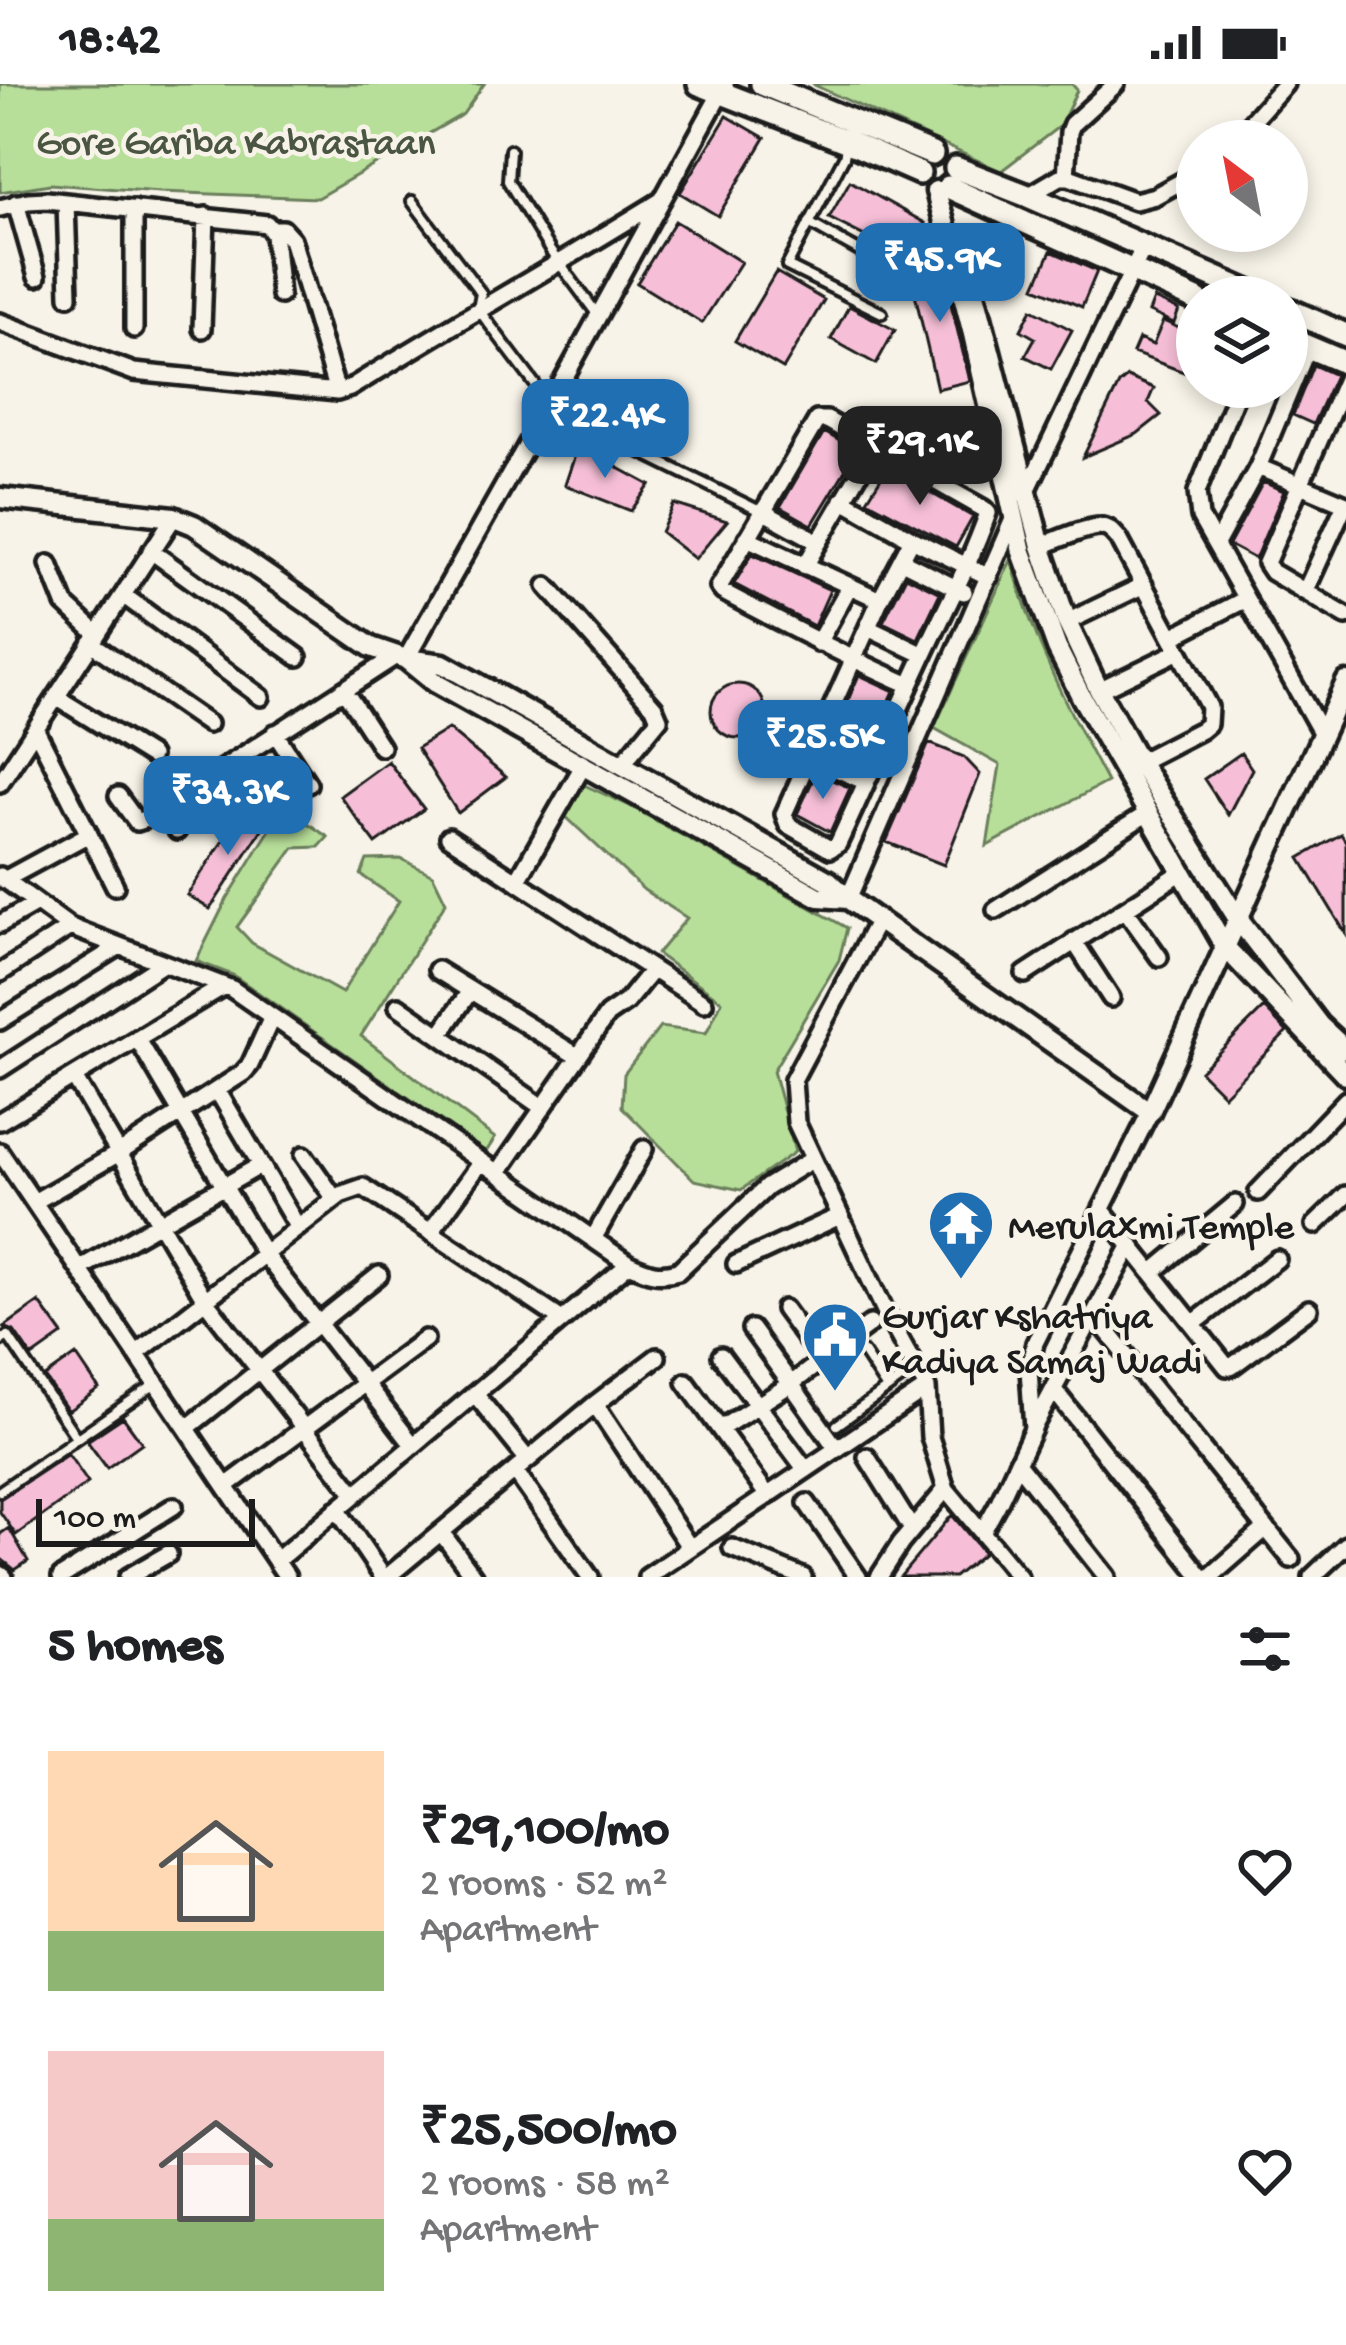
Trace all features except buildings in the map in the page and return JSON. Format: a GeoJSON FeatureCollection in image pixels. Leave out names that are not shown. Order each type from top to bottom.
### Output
{"type":"FeatureCollection","features":[{"type":"Feature","properties":{"kind":"main road"},"geometry":{"type":"LineString","coordinates":[[699,84],[724,89],[848,142],[926,164],[945,155],[954,163],[946,184]]}},
{"type":"Feature","properties":{"kind":"main road"},"geometry":{"type":"LineString","coordinates":[[762,84],[926,164]]}},
{"type":"Feature","properties":{"kind":"main road"},"geometry":{"type":"LineString","coordinates":[[926,164],[923,184],[1028,196],[1212,276]]}},
{"type":"Feature","properties":{"kind":"main road"},"geometry":{"type":"LineString","coordinates":[[946,184],[1176,291]]}},
{"type":"Feature","properties":{"kind":"main road"},"geometry":{"type":"LineString","coordinates":[[1308,318],[1346,335]]}},
{"type":"Feature","properties":{"kind":"main road"},"geometry":{"type":"LineString","coordinates":[[1308,347],[1346,364]]}},
{"type":"Feature","properties":{"kind":"street"},"geometry":{"type":"LineString","coordinates":[[1066,177],[1072,124],[1116,84]]}},
{"type":"Feature","properties":{"kind":"street"},"geometry":{"type":"LineString","coordinates":[[1253,120],[1285,84]]}},
{"type":"Feature","properties":{"kind":"street"},"geometry":{"type":"LineString","coordinates":[[118,796],[137,822],[401,657],[550,405],[724,89]]}},
{"type":"Feature","properties":{"kind":"street"},"geometry":{"type":"LineString","coordinates":[[1028,196],[1066,177],[1135,201],[1176,184]]}},
{"type":"Feature","properties":{"kind":"street"},"geometry":{"type":"LineString","coordinates":[[946,184],[1041,546],[1067,622],[1138,762],[1238,919],[1319,1025],[1346,1050]]}},
{"type":"Feature","properties":{"kind":"street"},"geometry":{"type":"LineString","coordinates":[[946,184],[1022,552],[1058,648],[1225,947],[1346,1075]]}},
{"type":"Feature","properties":{"kind":"street"},"geometry":{"type":"LineString","coordinates":[[37,277],[8,206],[47,200],[259,222],[283,229],[292,239],[338,392]]}},
{"type":"Feature","properties":{"kind":"street"},"geometry":{"type":"LineString","coordinates":[[0,322],[134,372],[338,392],[662,200]]}},
{"type":"Feature","properties":{"kind":"street"},"geometry":{"type":"LineString","coordinates":[[66,202],[69,296]]}},
{"type":"Feature","properties":{"kind":"street"},"geometry":{"type":"LineString","coordinates":[[134,209],[134,328]]}},
{"type":"Feature","properties":{"kind":"street"},"geometry":{"type":"LineString","coordinates":[[202,329],[206,216]]}},
{"type":"Feature","properties":{"kind":"street"},"geometry":{"type":"LineString","coordinates":[[272,229],[280,295]]}},
{"type":"Feature","properties":{"kind":"street"},"geometry":{"type":"LineString","coordinates":[[848,899],[1015,516],[1144,246]]}},
{"type":"Feature","properties":{"kind":"street"},"geometry":{"type":"LineString","coordinates":[[1346,379],[1266,562],[1272,572],[1346,616]]}},
{"type":"Feature","properties":{"kind":"street"},"geometry":{"type":"LineString","coordinates":[[1231,408],[1197,493],[1200,517],[1322,734]]}},
{"type":"Feature","properties":{"kind":"street"},"geometry":{"type":"LineString","coordinates":[[1216,544],[1258,467],[1277,408]]}},
{"type":"Feature","properties":{"kind":"street"},"geometry":{"type":"LineString","coordinates":[[910,685],[853,660],[818,643],[720,589],[719,584],[817,420],[827,420],[986,511],[958,589],[838,844],[830,849],[793,829],[784,814],[809,757],[853,660],[868,628],[880,600],[912,539]]}},
{"type":"Feature","properties":{"kind":"street"},"geometry":{"type":"LineString","coordinates":[[805,566],[874,448]]}},
{"type":"Feature","properties":{"kind":"street"},"geometry":{"type":"LineString","coordinates":[[1258,467],[1346,504],[1305,592]]}},
{"type":"Feature","properties":{"kind":"street"},"geometry":{"type":"LineString","coordinates":[[0,498],[174,517],[194,525],[371,646],[443,664],[829,881],[1150,1112]]}},
{"type":"Feature","properties":{"kind":"street"},"geometry":{"type":"LineString","coordinates":[[843,500],[989,577]]}},
{"type":"Feature","properties":{"kind":"street"},"geometry":{"type":"LineString","coordinates":[[762,512],[819,542]]}},
{"type":"Feature","properties":{"kind":"street"},"geometry":{"type":"LineString","coordinates":[[0,782],[174,517]]}},
{"type":"Feature","properties":{"kind":"street"},"geometry":{"type":"LineString","coordinates":[[1041,546],[1092,529],[1111,531],[1209,706],[1208,724],[1201,730],[1138,762]]}},
{"type":"Feature","properties":{"kind":"street"},"geometry":{"type":"LineString","coordinates":[[746,538],[880,600]]}},
{"type":"Feature","properties":{"kind":"street"},"geometry":{"type":"LineString","coordinates":[[152,551],[298,657]]}},
{"type":"Feature","properties":{"kind":"street"},"geometry":{"type":"LineString","coordinates":[[902,562],[979,601]]}},
{"type":"Feature","properties":{"kind":"street"},"geometry":{"type":"LineString","coordinates":[[49,564],[65,604],[94,638],[208,724]]}},
{"type":"Feature","properties":{"kind":"street"},"geometry":{"type":"LineString","coordinates":[[1067,622],[1144,585]]}},
{"type":"Feature","properties":{"kind":"street"},"geometry":{"type":"LineString","coordinates":[[547,586],[654,707],[659,719],[622,764]]}},
{"type":"Feature","properties":{"kind":"street"},"geometry":{"type":"LineString","coordinates":[[818,643],[848,587]]}},
{"type":"Feature","properties":{"kind":"street"},"geometry":{"type":"LineString","coordinates":[[123,595],[261,697]]}},
{"type":"Feature","properties":{"kind":"street"},"geometry":{"type":"LineString","coordinates":[[1099,690],[1246,599]]}},
{"type":"Feature","properties":{"kind":"street"},"geometry":{"type":"LineString","coordinates":[[868,628],[924,655]]}},
{"type":"Feature","properties":{"kind":"street"},"geometry":{"type":"LineString","coordinates":[[401,657],[435,683],[819,897],[848,899]]}},
{"type":"Feature","properties":{"kind":"street"},"geometry":{"type":"LineString","coordinates":[[1033,1429],[1029,1369],[1034,1342],[1150,1112],[1346,682]]}},
{"type":"Feature","properties":{"kind":"street"},"geometry":{"type":"LineString","coordinates":[[344,690],[381,747]]}},
{"type":"Feature","properties":{"kind":"street"},"geometry":{"type":"LineString","coordinates":[[56,697],[151,756]]}},
{"type":"Feature","properties":{"kind":"street"},"geometry":{"type":"LineString","coordinates":[[823,727],[880,753]]}},
{"type":"Feature","properties":{"kind":"street"},"geometry":{"type":"LineString","coordinates":[[36,730],[116,886]]}},
{"type":"Feature","properties":{"kind":"street"},"geometry":{"type":"LineString","coordinates":[[275,734],[308,784]]}},
{"type":"Feature","properties":{"kind":"street"},"geometry":{"type":"LineString","coordinates":[[809,757],[866,782]]}},
{"type":"Feature","properties":{"kind":"street"},"geometry":{"type":"LineString","coordinates":[[517,881],[583,766]]}},
{"type":"Feature","properties":{"kind":"street"},"geometry":{"type":"LineString","coordinates":[[161,808],[177,831]]}},
{"type":"Feature","properties":{"kind":"street"},"geometry":{"type":"LineString","coordinates":[[996,910],[1148,813]]}},
{"type":"Feature","properties":{"kind":"street"},"geometry":{"type":"LineString","coordinates":[[89,834],[2,878],[70,927],[224,986],[629,1264],[661,1276],[678,1271],[767,1187],[813,1159]]}},
{"type":"Feature","properties":{"kind":"street"},"geometry":{"type":"LineString","coordinates":[[449,837],[704,1003]]}},
{"type":"Feature","properties":{"kind":"street"},"geometry":{"type":"LineString","coordinates":[[1025,974],[1182,872]]}},
{"type":"Feature","properties":{"kind":"street"},"geometry":{"type":"LineString","coordinates":[[0,924],[34,904]]}},
{"type":"Feature","properties":{"kind":"street"},"geometry":{"type":"LineString","coordinates":[[1125,909],[1159,957]]}},
{"type":"Feature","properties":{"kind":"street"},"geometry":{"type":"LineString","coordinates":[[878,920],[793,1080],[796,1122],[927,1388],[930,1437],[946,1489],[982,1531],[1009,1574]]}},
{"type":"Feature","properties":{"kind":"street"},"geometry":{"type":"LineString","coordinates":[[0,973],[70,927]]}},
{"type":"Feature","properties":{"kind":"street"},"geometry":{"type":"LineString","coordinates":[[1074,941],[1112,998]]}},
{"type":"Feature","properties":{"kind":"street"},"geometry":{"type":"LineString","coordinates":[[0,1022],[120,946]]}},
{"type":"Feature","properties":{"kind":"street"},"geometry":{"type":"LineString","coordinates":[[0,1069],[164,963]]}},
{"type":"Feature","properties":{"kind":"street"},"geometry":{"type":"LineString","coordinates":[[437,970],[577,1056]]}},
{"type":"Feature","properties":{"kind":"street"},"geometry":{"type":"LineString","coordinates":[[498,1173],[607,1015],[630,998],[652,970]]}},
{"type":"Feature","properties":{"kind":"street"},"geometry":{"type":"LineString","coordinates":[[0,1121],[224,986]]}},
{"type":"Feature","properties":{"kind":"street"},"geometry":{"type":"LineString","coordinates":[[440,1035],[470,991]]}},
{"type":"Feature","properties":{"kind":"street"},"geometry":{"type":"LineString","coordinates":[[398,1006],[542,1107]]}},
{"type":"Feature","properties":{"kind":"street"},"geometry":{"type":"LineString","coordinates":[[34,1202],[243,1073],[272,1017]]}},
{"type":"Feature","properties":{"kind":"street"},"geometry":{"type":"LineString","coordinates":[[137,1038],[264,1254],[413,1445]]}},
{"type":"Feature","properties":{"kind":"street"},"geometry":{"type":"LineString","coordinates":[[74,1076],[206,1300],[356,1494]]}},
{"type":"Feature","properties":{"kind":"street"},"geometry":{"type":"LineString","coordinates":[[217,1090],[298,1228]]}},
{"type":"Feature","properties":{"kind":"street"},"geometry":{"type":"LineString","coordinates":[[1258,1192],[1346,1100]]}},
{"type":"Feature","properties":{"kind":"street"},"geometry":{"type":"LineString","coordinates":[[593,1239],[644,1148]]}},
{"type":"Feature","properties":{"kind":"street"},"geometry":{"type":"LineString","coordinates":[[304,1155],[335,1199]]}},
{"type":"Feature","properties":{"kind":"street"},"geometry":{"type":"LineString","coordinates":[[2,1158],[287,1577]]}},
{"type":"Feature","properties":{"kind":"street"},"geometry":{"type":"LineString","coordinates":[[431,1231],[481,1162]]}},
{"type":"Feature","properties":{"kind":"street"},"geometry":{"type":"LineString","coordinates":[[79,1269],[261,1165]]}},
{"type":"Feature","properties":{"kind":"street"},"geometry":{"type":"LineString","coordinates":[[136,1354],[335,1199],[363,1187],[562,1320]]}},
{"type":"Feature","properties":{"kind":"street"},"geometry":{"type":"LineString","coordinates":[[1315,1225],[1346,1195]]}},
{"type":"Feature","properties":{"kind":"street"},"geometry":{"type":"LineString","coordinates":[[1153,1272],[1235,1204]]}},
{"type":"Feature","properties":{"kind":"street"},"geometry":{"type":"LineString","coordinates":[[1102,1210],[1229,1368],[1309,1309]]}},
{"type":"Feature","properties":{"kind":"street"},"geometry":{"type":"LineString","coordinates":[[736,1264],[840,1216]]}},
{"type":"Feature","properties":{"kind":"street"},"geometry":{"type":"LineString","coordinates":[[982,1531],[1130,1245]]}},
{"type":"Feature","properties":{"kind":"street"},"geometry":{"type":"LineString","coordinates":[[1194,1323],[1277,1259]]}},
{"type":"Feature","properties":{"kind":"street"},"geometry":{"type":"LineString","coordinates":[[276,1561],[629,1264]]}},
{"type":"Feature","properties":{"kind":"street"},"geometry":{"type":"LineString","coordinates":[[188,1428],[379,1275]]}},
{"type":"Feature","properties":{"kind":"street"},"geometry":{"type":"LineString","coordinates":[[784,1309],[822,1360]]}},
{"type":"Feature","properties":{"kind":"street"},"geometry":{"type":"LineString","coordinates":[[1095,1316],[1291,1559]]}},
{"type":"Feature","properties":{"kind":"street"},"geometry":{"type":"LineString","coordinates":[[719,1429],[791,1384],[871,1324]]}},
{"type":"Feature","properties":{"kind":"street"},"geometry":{"type":"LineString","coordinates":[[751,1329],[837,1449]]}},
{"type":"Feature","properties":{"kind":"street"},"geometry":{"type":"LineString","coordinates":[[226,1486],[425,1339]]}},
{"type":"Feature","properties":{"kind":"street"},"geometry":{"type":"LineString","coordinates":[[722,1356],[806,1470]]}},
{"type":"Feature","properties":{"kind":"street"},"geometry":{"type":"LineString","coordinates":[[338,1509],[385,1577],[656,1357]]}},
{"type":"Feature","properties":{"kind":"street"},"geometry":{"type":"LineString","coordinates":[[686,1382],[767,1496]]}},
{"type":"Feature","properties":{"kind":"street"},"geometry":{"type":"LineString","coordinates":[[647,1577],[927,1388]]}},
{"type":"Feature","properties":{"kind":"street"},"geometry":{"type":"LineString","coordinates":[[1054,1390],[1206,1577],[1266,1528]]}},
{"type":"Feature","properties":{"kind":"street"},"geometry":{"type":"LineString","coordinates":[[475,1394],[590,1577]]}},
{"type":"Feature","properties":{"kind":"street"},"geometry":{"type":"LineString","coordinates":[[595,1404],[690,1548]]}},
{"type":"Feature","properties":{"kind":"street"},"geometry":{"type":"LineString","coordinates":[[867,1457],[912,1529]]}},
{"type":"Feature","properties":{"kind":"street"},"geometry":{"type":"LineString","coordinates":[[1017,1463],[1107,1577]]}},
{"type":"Feature","properties":{"kind":"street"},"geometry":{"type":"LineString","coordinates":[[878,1577],[946,1489]]}},
{"type":"Feature","properties":{"kind":"street"},"geometry":{"type":"LineString","coordinates":[[807,1503],[858,1577]]}},
{"type":"Feature","properties":{"kind":"street"},"geometry":{"type":"LineString","coordinates":[[61,1577],[174,1506]]}},
{"type":"Feature","properties":{"kind":"street"},"geometry":{"type":"LineString","coordinates":[[441,1532],[474,1577]]}},
{"type":"Feature","properties":{"kind":"street"},"geometry":{"type":"LineString","coordinates":[[1312,1577],[1346,1545]]}},
{"type":"Feature","properties":{"kind":"street"},"geometry":{"type":"LineString","coordinates":[[732,1548],[803,1577]]}},
{"type":"Feature","properties":{"kind":"street"},"geometry":{"type":"LineString","coordinates":[[128,1577],[168,1554]]}},
{"type":"Feature","properties":{"kind":"lane"},"geometry":{"type":"LineString","coordinates":[[848,142],[787,266],[882,313]]}},
{"type":"Feature","properties":{"kind":"lane"},"geometry":{"type":"LineString","coordinates":[[510,150],[508,181],[598,315]]}},
{"type":"Feature","properties":{"kind":"lane"},"geometry":{"type":"LineString","coordinates":[[412,201],[481,293],[478,309],[550,405],[762,512]]}},
{"type":"Feature","properties":{"kind":"lane"},"geometry":{"type":"LineString","coordinates":[[809,223],[909,273]]}},
{"type":"Feature","properties":{"kind":"lane"},"geometry":{"type":"LineString","coordinates":[[0,1341],[8,1336],[76,1437]]}},
{"type":"Feature","properties":{"kind":"lane"},"geometry":{"type":"LineString","coordinates":[[863,1352],[887,1389]]}},
{"type":"Feature","properties":{"kind":"lane"},"geometry":{"type":"LineString","coordinates":[[837,1425],[916,1368]]}},
{"type":"Feature","properties":{"kind":"lane"},"geometry":{"type":"LineString","coordinates":[[0,1491],[158,1382]]}},
{"type":"Feature","properties":{"kind":"green space","name":"Gore Gariba Kabrastaan"},"geometry":{"type":"Polygon","coordinates":[[[0,84],[484,84],[463,114],[317,198],[50,184],[0,192],[0,84]]]}},
{"type":"Feature","properties":{"kind":"green space"},"geometry":{"type":"Polygon","coordinates":[[[812,84],[1072,84],[1077,90],[1061,125],[1001,171],[812,84]]]}},
{"type":"Feature","properties":{"kind":"green space"},"geometry":{"type":"Polygon","coordinates":[[[1011,560],[1053,674],[1107,782],[987,846],[1000,765],[934,728],[1011,560]]]}},
{"type":"Feature","properties":{"kind":"green space"},"geometry":{"type":"Polygon","coordinates":[[[582,784],[847,928],[839,960],[773,1071],[795,1152],[741,1190],[694,1180],[622,1107],[624,1074],[660,1027],[706,1033],[722,1001],[657,954],[687,918],[644,890],[563,814],[582,784]]]}},
{"type":"Feature","properties":{"kind":"green space"},"geometry":{"type":"Polygon","coordinates":[[[284,807],[328,837],[319,847],[294,848],[237,927],[252,943],[342,993],[399,901],[361,875],[367,860],[401,859],[433,875],[446,902],[361,1036],[495,1138],[486,1152],[233,975],[196,961],[227,899],[284,807]]]}},
{"type":"Feature","properties":{"kind":"place","name":"Merulaxmi Temple"},"geometry":{"type":"Point","coordinates":[961,1282]}},
{"type":"Feature","properties":{"kind":"place","name":"Gurjar Kshatriya Kadiya Samaj Wadi"},"geometry":{"type":"Point","coordinates":[835,1394]}}]}
